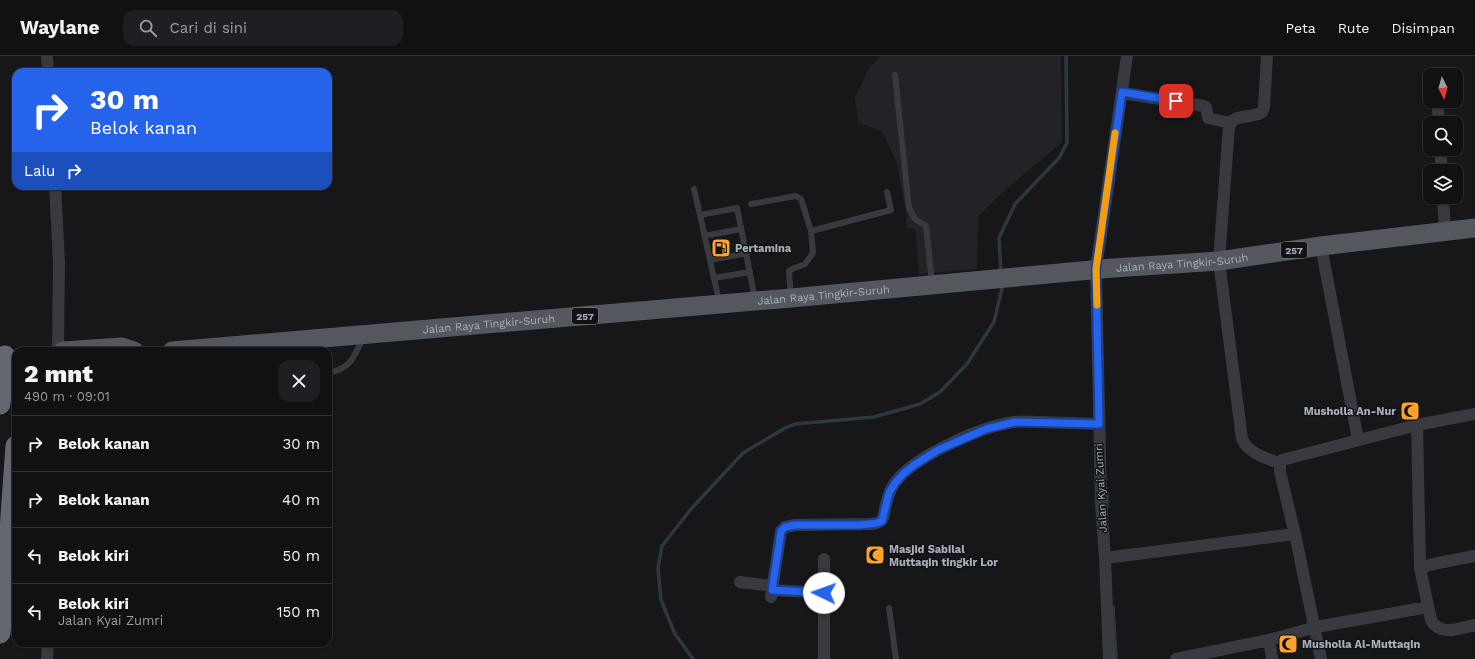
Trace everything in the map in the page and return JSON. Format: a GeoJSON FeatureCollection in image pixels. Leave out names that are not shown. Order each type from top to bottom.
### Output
{"type":"FeatureCollection","features":[{"type":"Feature","properties":{"kind":"highway"},"geometry":{"type":"LineString","coordinates":[[0,404],[7,364]]}},
{"type":"Feature","properties":{"kind":"highway"},"geometry":{"type":"LineString","coordinates":[[0,633],[6,586],[12,502]]}},
{"type":"Feature","properties":{"kind":"main road","name":"Jalan Raya Tingkir-Suruh"},"geometry":{"type":"LineString","coordinates":[[254,347],[364,335],[756,302],[933,286],[1033,275],[1220,261],[1321,246],[1475,228]]}},
{"type":"Feature","properties":{"kind":"street"},"geometry":{"type":"LineString","coordinates":[[46,56],[48,68]]}},
{"type":"Feature","properties":{"kind":"street","name":"Jalan Kyai Zumri"},"geometry":{"type":"LineString","coordinates":[[1110,659],[1110,557],[1101,502],[1099,424],[1103,269],[1127,56]]}},
{"type":"Feature","properties":{"kind":"street"},"geometry":{"type":"LineString","coordinates":[[1122,92],[1204,106],[1206,107],[1208,118],[1230,123],[1237,118],[1254,116],[1262,112],[1264,107],[1267,56]]}},
{"type":"Feature","properties":{"kind":"street"},"geometry":{"type":"LineString","coordinates":[[1438,109],[1438,116]]}},
{"type":"Feature","properties":{"kind":"street"},"geometry":{"type":"LineString","coordinates":[[1230,123],[1220,261],[1242,439],[1250,450],[1268,460],[1280,463]]}},
{"type":"Feature","properties":{"kind":"street"},"geometry":{"type":"LineString","coordinates":[[54,190],[59,262],[58,347]]}},
{"type":"Feature","properties":{"kind":"street"},"geometry":{"type":"LineString","coordinates":[[1443,204],[1445,231]]}},
{"type":"Feature","properties":{"kind":"street"},"geometry":{"type":"LineString","coordinates":[[1321,246],[1358,440]]}},
{"type":"Feature","properties":{"kind":"street"},"geometry":{"type":"LineString","coordinates":[[1280,463],[1285,459],[1417,425],[1475,414]]}},
{"type":"Feature","properties":{"kind":"street"},"geometry":{"type":"LineString","coordinates":[[772,591],[780,535],[784,528],[795,525],[860,525],[882,521],[889,493],[895,483],[914,465],[938,450],[986,429],[1015,422],[1099,424]]}},
{"type":"Feature","properties":{"kind":"street"},"geometry":{"type":"LineString","coordinates":[[1417,425],[1420,568],[1428,607],[1433,623],[1438,629],[1449,631],[1475,625]]}},
{"type":"Feature","properties":{"kind":"street"},"geometry":{"type":"LineString","coordinates":[[1280,463],[1280,472],[1316,627],[1321,659]]}},
{"type":"Feature","properties":{"kind":"street"},"geometry":{"type":"LineString","coordinates":[[1110,557],[1295,534]]}},
{"type":"Feature","properties":{"kind":"street"},"geometry":{"type":"LineString","coordinates":[[1420,568],[1475,556]]}},
{"type":"Feature","properties":{"kind":"street"},"geometry":{"type":"LineString","coordinates":[[824,560],[824,659]]}},
{"type":"Feature","properties":{"kind":"street"},"geometry":{"type":"LineString","coordinates":[[740,582],[772,591],[824,593]]}},
{"type":"Feature","properties":{"kind":"street"},"geometry":{"type":"LineString","coordinates":[[1176,659],[1269,640],[1316,627],[1428,607]]}},
{"type":"Feature","properties":{"kind":"street"},"geometry":{"type":"LineString","coordinates":[[1269,640],[1272,659]]}},
{"type":"Feature","properties":{"kind":"street"},"geometry":{"type":"LineString","coordinates":[[47,659],[48,647]]}},
{"type":"Feature","properties":{"kind":"lane"},"geometry":{"type":"LineString","coordinates":[[895,75],[909,208],[915,219],[926,226],[933,286]]}},
{"type":"Feature","properties":{"kind":"lane"},"geometry":{"type":"LineString","coordinates":[[694,189],[720,305]]}},
{"type":"Feature","properties":{"kind":"lane"},"geometry":{"type":"LineString","coordinates":[[811,231],[891,210],[887,192]]}},
{"type":"Feature","properties":{"kind":"lane"},"geometry":{"type":"LineString","coordinates":[[751,204],[796,196],[801,199],[811,231],[813,252],[805,264],[789,271],[791,298]]}},
{"type":"Feature","properties":{"kind":"lane"},"geometry":{"type":"LineString","coordinates":[[700,215],[737,208],[756,302]]}},
{"type":"Feature","properties":{"kind":"lane"},"geometry":{"type":"LineString","coordinates":[[704,236],[741,229]]}},
{"type":"Feature","properties":{"kind":"lane"},"geometry":{"type":"LineString","coordinates":[[710,260],[747,253]]}},
{"type":"Feature","properties":{"kind":"lane"},"geometry":{"type":"LineString","coordinates":[[714,278],[750,272]]}},
{"type":"Feature","properties":{"kind":"lane"},"geometry":{"type":"LineString","coordinates":[[332,372],[347,366],[364,335]]}},
{"type":"Feature","properties":{"kind":"lane"},"geometry":{"type":"LineString","coordinates":[[889,608],[896,659]]}},
{"type":"Feature","properties":{"kind":"shaded area"},"geometry":{"type":"Polygon","coordinates":[[[880,56],[1061,56],[1062,142],[1001,194],[978,217],[977,269],[919,274],[915,229],[907,228],[906,211],[896,161],[882,131],[858,123],[855,97],[869,68],[880,56]]]}},
{"type":"Feature","properties":{"kind":"waterway"},"geometry":{"type":"LineString","coordinates":[[1001,273],[999,238],[1015,204],[1059,158],[1067,143],[1066,56]]}},
{"type":"Feature","properties":{"kind":"waterway"},"geometry":{"type":"LineString","coordinates":[[693,659],[675,634],[661,600],[658,568],[662,546],[691,509],[743,453],[785,428],[795,424],[874,417],[920,404],[940,392],[967,364],[994,322],[1002,283]]}},
{"type":"Feature","properties":{"kind":"waterway"},"geometry":{"type":"LineString","coordinates":[[1107,493],[1107,507]]}},
{"type":"Feature","properties":{"kind":"waterway"},"geometry":{"type":"LineString","coordinates":[[1113,607],[1116,659]]}},
{"type":"Feature","properties":{"kind":"slow traffic"},"geometry":{"type":"LineString","coordinates":[[1097,305],[1096,269],[1104,224],[1115,133]]}},
{"type":"Feature","properties":{"kind":"place","name":"Pertamina"},"geometry":{"type":"Point","coordinates":[721,248]}},
{"type":"Feature","properties":{"kind":"place","name":"Musholla An-Nur"},"geometry":{"type":"Point","coordinates":[1410,411]}},
{"type":"Feature","properties":{"kind":"place","name":"Masjid Sabilal Muttaqin tingkir Lor"},"geometry":{"type":"Point","coordinates":[875,555]}},
{"type":"Feature","properties":{"kind":"place","name":"Musholla Al-Muttaqin"},"geometry":{"type":"Point","coordinates":[1288,644]}},
{"type":"Feature","properties":{"kind":"route"},"geometry":{"type":"LineString","coordinates":[[824,593],[772,590],[781,531],[785,527],[812,524],[860,525],[882,521],[889,493],[903,474],[914,465],[938,450],[986,429],[1015,422],[1099,424],[1096,269],[1104,224],[1110,167],[1122,92],[1176,101]]}}]}
